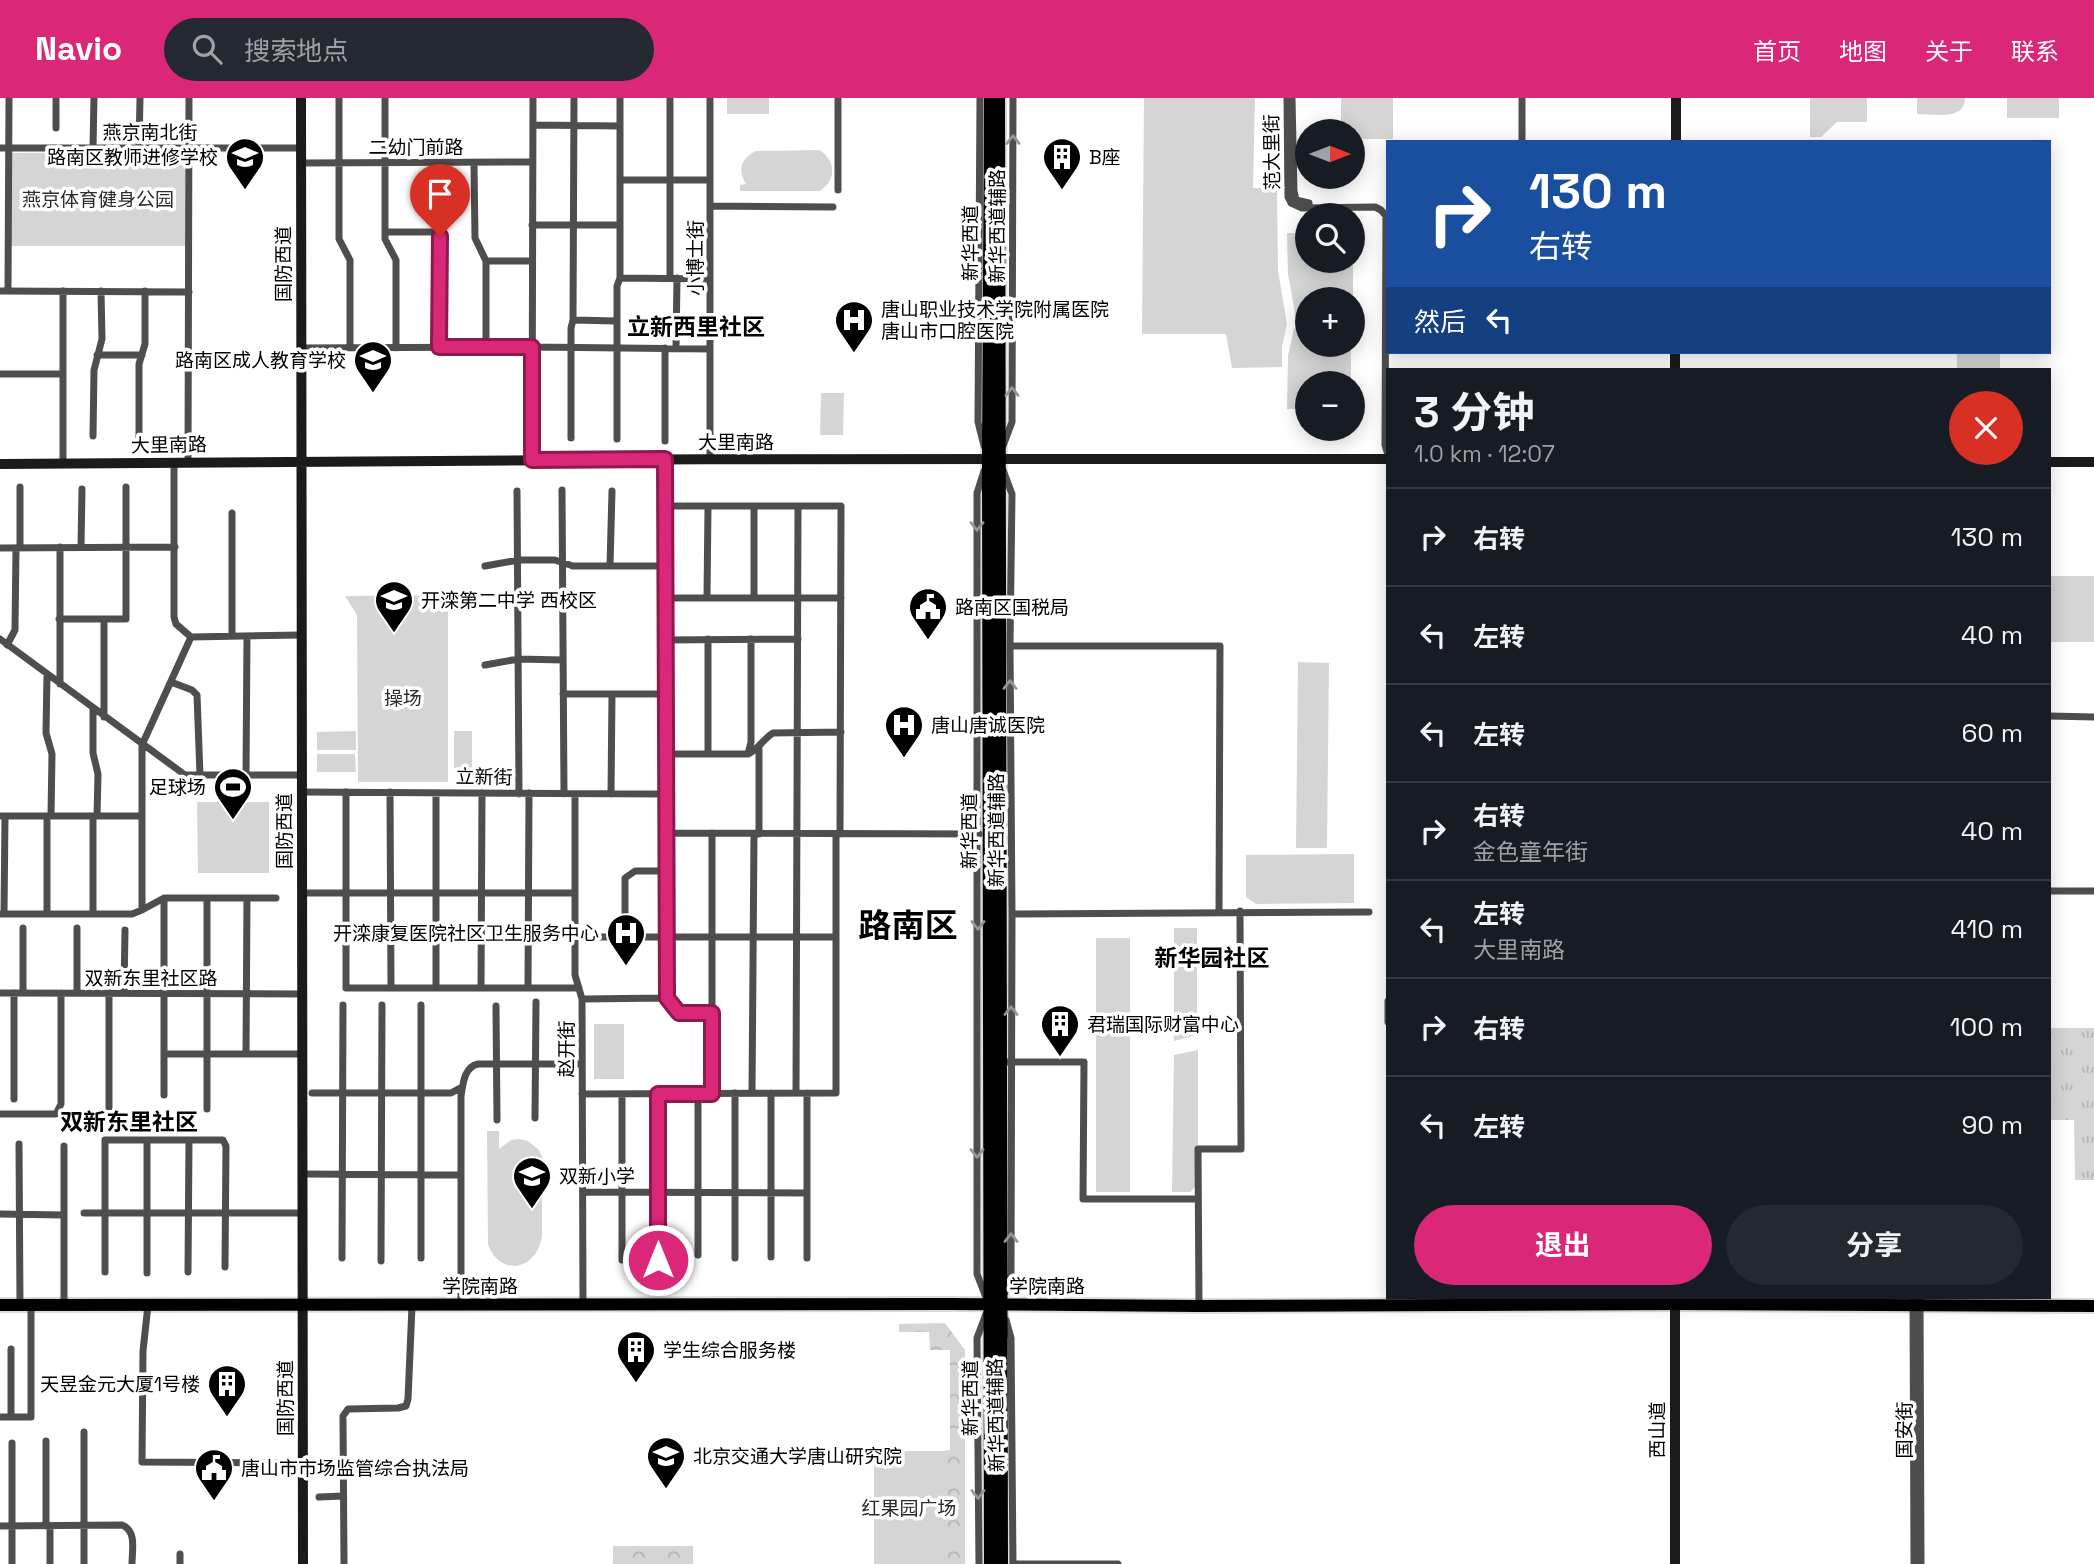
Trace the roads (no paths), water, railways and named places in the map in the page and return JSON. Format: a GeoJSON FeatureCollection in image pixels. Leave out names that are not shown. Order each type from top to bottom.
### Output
{"type":"FeatureCollection","features":[{"type":"Feature","properties":{"kind":"main road","name":"新华西道"},"geometry":{"type":"LineString","coordinates":[[990,98],[995,1305],[1002,1564]]}},
{"type":"Feature","properties":{"kind":"main road","name":"新华西道"},"geometry":{"type":"LineString","coordinates":[[989,1564],[995,1305],[1006,1062],[993,459],[999,98]]}},
{"type":"Feature","properties":{"kind":"main road","name":"学院南路"},"geometry":{"type":"LineString","coordinates":[[0,1306],[1199,1306],[1446,1301],[1917,1302],[2094,1306]]}},
{"type":"Feature","properties":{"kind":"street"},"geometry":{"type":"LineString","coordinates":[[9,98],[4,148],[4,291],[189,292]]}},
{"type":"Feature","properties":{"kind":"street"},"geometry":{"type":"LineString","coordinates":[[56,98],[56,128]]}},
{"type":"Feature","properties":{"kind":"street"},"geometry":{"type":"LineString","coordinates":[[93,148],[94,98]]}},
{"type":"Feature","properties":{"kind":"street"},"geometry":{"type":"LineString","coordinates":[[139,148],[140,98]]}},
{"type":"Feature","properties":{"kind":"street"},"geometry":{"type":"LineString","coordinates":[[188,462],[190,98]]}},
{"type":"Feature","properties":{"kind":"street","name":"国防西道"},"geometry":{"type":"LineString","coordinates":[[301,98],[303,1564]]}},
{"type":"Feature","properties":{"kind":"street"},"geometry":{"type":"LineString","coordinates":[[339,98],[339,239],[350,260],[350,348]]}},
{"type":"Feature","properties":{"kind":"street"},"geometry":{"type":"LineString","coordinates":[[385,98],[385,239],[396,260],[396,348]]}},
{"type":"Feature","properties":{"kind":"street"},"geometry":{"type":"LineString","coordinates":[[532,460],[533,98]]}},
{"type":"Feature","properties":{"kind":"street"},"geometry":{"type":"LineString","coordinates":[[570,438],[574,98]]}},
{"type":"Feature","properties":{"kind":"street"},"geometry":{"type":"LineString","coordinates":[[617,439],[620,98]]}},
{"type":"Feature","properties":{"kind":"street"},"geometry":{"type":"LineString","coordinates":[[670,98],[676,348]]}},
{"type":"Feature","properties":{"kind":"street","name":"小博士街"},"geometry":{"type":"LineString","coordinates":[[710,98],[710,459]]}},
{"type":"Feature","properties":{"kind":"street"},"geometry":{"type":"LineString","coordinates":[[838,98],[838,190]]}},
{"type":"Feature","properties":{"kind":"street","name":"新华西道辅路"},"geometry":{"type":"LineString","coordinates":[[980,98],[978,422],[993,459],[1012,494],[1012,914],[1006,1062]]}},
{"type":"Feature","properties":{"kind":"street","name":"新华西道辅路"},"geometry":{"type":"LineString","coordinates":[[1013,98],[1012,422],[977,493],[977,1274],[1011,1338],[1013,1564]]}},
{"type":"Feature","properties":{"kind":"street","name":"范大里街"},"geometry":{"type":"LineString","coordinates":[[1289,98],[1296,200],[1304,203],[1378,204],[1386,209]]}},
{"type":"Feature","properties":{"kind":"street","name":"范大里街"},"geometry":{"type":"LineString","coordinates":[[1289,98],[1288,197],[1291,203],[1302,208],[1374,207],[1386,216],[1386,449]]}},
{"type":"Feature","properties":{"kind":"street"},"geometry":{"type":"LineString","coordinates":[[1522,98],[1522,140]]}},
{"type":"Feature","properties":{"kind":"street"},"geometry":{"type":"LineString","coordinates":[[1676,98],[1676,140]]}},
{"type":"Feature","properties":{"kind":"street"},"geometry":{"type":"LineString","coordinates":[[533,125],[620,126]]}},
{"type":"Feature","properties":{"kind":"street","name":"燕京南北街"},"geometry":{"type":"LineString","coordinates":[[4,148],[301,148]]}},
{"type":"Feature","properties":{"kind":"street","name":"二幼门前路"},"geometry":{"type":"LineString","coordinates":[[301,163],[532,162]]}},
{"type":"Feature","properties":{"kind":"street"},"geometry":{"type":"LineString","coordinates":[[474,163],[475,238],[486,261],[486,347]]}},
{"type":"Feature","properties":{"kind":"street"},"geometry":{"type":"LineString","coordinates":[[620,180],[710,180]]}},
{"type":"Feature","properties":{"kind":"street"},"geometry":{"type":"LineString","coordinates":[[710,206],[833,206]]}},
{"type":"Feature","properties":{"kind":"street"},"geometry":{"type":"LineString","coordinates":[[532,225],[620,225]]}},
{"type":"Feature","properties":{"kind":"street"},"geometry":{"type":"LineString","coordinates":[[385,232],[435,232],[440,236],[439,347]]}},
{"type":"Feature","properties":{"kind":"street"},"geometry":{"type":"LineString","coordinates":[[486,261],[532,261]]}},
{"type":"Feature","properties":{"kind":"street"},"geometry":{"type":"LineString","coordinates":[[620,278],[710,279]]}},
{"type":"Feature","properties":{"kind":"street"},"geometry":{"type":"LineString","coordinates":[[63,291],[63,461]]}},
{"type":"Feature","properties":{"kind":"street"},"geometry":{"type":"LineString","coordinates":[[93,436],[94,370],[102,340],[101,291]]}},
{"type":"Feature","properties":{"kind":"street"},"geometry":{"type":"LineString","coordinates":[[139,437],[139,365],[145,344],[145,291]]}},
{"type":"Feature","properties":{"kind":"street"},"geometry":{"type":"LineString","coordinates":[[573,320],[616,321]]}},
{"type":"Feature","properties":{"kind":"street"},"geometry":{"type":"LineString","coordinates":[[301,348],[710,349]]}},
{"type":"Feature","properties":{"kind":"street"},"geometry":{"type":"LineString","coordinates":[[665,348],[665,440]]}},
{"type":"Feature","properties":{"kind":"street"},"geometry":{"type":"LineString","coordinates":[[97,355],[142,355]]}},
{"type":"Feature","properties":{"kind":"street"},"geometry":{"type":"LineString","coordinates":[[0,374],[63,374]]}},
{"type":"Feature","properties":{"kind":"street","name":"大里南路"},"geometry":{"type":"LineString","coordinates":[[0,464],[1386,457]]}},
{"type":"Feature","properties":{"kind":"street"},"geometry":{"type":"LineString","coordinates":[[665,459],[667,998],[679,1013],[712,1013]]}},
{"type":"Feature","properties":{"kind":"street"},"geometry":{"type":"LineString","coordinates":[[2051,462],[2094,462]]}},
{"type":"Feature","properties":{"kind":"street"},"geometry":{"type":"LineString","coordinates":[[174,463],[176,624],[191,637],[301,635]]}},
{"type":"Feature","properties":{"kind":"street"},"geometry":{"type":"LineString","coordinates":[[8,645],[15,630],[20,487]]}},
{"type":"Feature","properties":{"kind":"street"},"geometry":{"type":"LineString","coordinates":[[59,620],[126,619],[126,487]]}},
{"type":"Feature","properties":{"kind":"street"},"geometry":{"type":"LineString","coordinates":[[82,489],[82,547]]}},
{"type":"Feature","properties":{"kind":"street"},"geometry":{"type":"LineString","coordinates":[[562,490],[564,794]]}},
{"type":"Feature","properties":{"kind":"street"},"geometry":{"type":"LineString","coordinates":[[517,491],[519,794]]}},
{"type":"Feature","properties":{"kind":"street"},"geometry":{"type":"LineString","coordinates":[[610,566],[612,491]]}},
{"type":"Feature","properties":{"kind":"street"},"geometry":{"type":"LineString","coordinates":[[582,1094],[836,1093],[841,506],[665,506]]}},
{"type":"Feature","properties":{"kind":"street"},"geometry":{"type":"LineString","coordinates":[[707,598],[708,506]]}},
{"type":"Feature","properties":{"kind":"street"},"geometry":{"type":"LineString","coordinates":[[754,506],[754,598]]}},
{"type":"Feature","properties":{"kind":"street"},"geometry":{"type":"LineString","coordinates":[[796,1093],[798,506]]}},
{"type":"Feature","properties":{"kind":"street"},"geometry":{"type":"LineString","coordinates":[[232,513],[232,636]]}},
{"type":"Feature","properties":{"kind":"street"},"geometry":{"type":"LineString","coordinates":[[60,547],[60,684]]}},
{"type":"Feature","properties":{"kind":"street"},"geometry":{"type":"LineString","coordinates":[[0,548],[175,547]]}},
{"type":"Feature","properties":{"kind":"street"},"geometry":{"type":"LineString","coordinates":[[485,566],[518,560],[555,560],[573,566],[665,566]]}},
{"type":"Feature","properties":{"kind":"street"},"geometry":{"type":"LineString","coordinates":[[665,598],[841,598]]}},
{"type":"Feature","properties":{"kind":"street"},"geometry":{"type":"LineString","coordinates":[[104,619],[104,717]]}},
{"type":"Feature","properties":{"kind":"street"},"geometry":{"type":"LineString","coordinates":[[246,775],[247,636]]}},
{"type":"Feature","properties":{"kind":"street"},"geometry":{"type":"LineString","coordinates":[[142,910],[142,745],[191,637]]}},
{"type":"Feature","properties":{"kind":"street"},"geometry":{"type":"LineString","coordinates":[[0,639],[186,775],[301,775]]}},
{"type":"Feature","properties":{"kind":"street"},"geometry":{"type":"LineString","coordinates":[[708,639],[708,754]]}},
{"type":"Feature","properties":{"kind":"street"},"geometry":{"type":"LineString","coordinates":[[748,754],[751,742],[751,639]]}},
{"type":"Feature","properties":{"kind":"street"},"geometry":{"type":"LineString","coordinates":[[665,640],[798,639]]}},
{"type":"Feature","properties":{"kind":"street"},"geometry":{"type":"LineString","coordinates":[[1010,646],[1220,646],[1219,911]]}},
{"type":"Feature","properties":{"kind":"street"},"geometry":{"type":"LineString","coordinates":[[485,666],[519,660],[563,660]]}},
{"type":"Feature","properties":{"kind":"street"},"geometry":{"type":"LineString","coordinates":[[47,674],[46,733],[51,754],[47,914]]}},
{"type":"Feature","properties":{"kind":"street"},"geometry":{"type":"LineString","coordinates":[[171,682],[192,690],[197,695],[200,775]]}},
{"type":"Feature","properties":{"kind":"street"},"geometry":{"type":"LineString","coordinates":[[563,694],[665,694]]}},
{"type":"Feature","properties":{"kind":"street"},"geometry":{"type":"LineString","coordinates":[[611,794],[612,694]]}},
{"type":"Feature","properties":{"kind":"street"},"geometry":{"type":"LineString","coordinates":[[93,709],[93,753],[98,774],[93,914]]}},
{"type":"Feature","properties":{"kind":"street"},"geometry":{"type":"LineString","coordinates":[[2051,716],[2094,717]]}},
{"type":"Feature","properties":{"kind":"street"},"geometry":{"type":"LineString","coordinates":[[752,1093],[753,937],[759,749],[765,738],[773,733],[841,732]]}},
{"type":"Feature","properties":{"kind":"street"},"geometry":{"type":"LineString","coordinates":[[666,754],[748,754],[759,749]]}},
{"type":"Feature","properties":{"kind":"street","name":"立新街"},"geometry":{"type":"LineString","coordinates":[[301,792],[666,794]]}},
{"type":"Feature","properties":{"kind":"street"},"geometry":{"type":"LineString","coordinates":[[346,792],[346,988],[579,988]]}},
{"type":"Feature","properties":{"kind":"street"},"geometry":{"type":"LineString","coordinates":[[390,792],[391,988]]}},
{"type":"Feature","properties":{"kind":"street"},"geometry":{"type":"LineString","coordinates":[[436,793],[436,988]]}},
{"type":"Feature","properties":{"kind":"street"},"geometry":{"type":"LineString","coordinates":[[481,988],[482,793]]}},
{"type":"Feature","properties":{"kind":"street"},"geometry":{"type":"LineString","coordinates":[[528,988],[529,793]]}},
{"type":"Feature","properties":{"kind":"street","name":"赵开街"},"geometry":{"type":"LineString","coordinates":[[575,794],[575,975],[582,999],[583,1305]]}},
{"type":"Feature","properties":{"kind":"street"},"geometry":{"type":"LineString","coordinates":[[141,816],[2,816],[2,914],[132,914],[164,898],[276,898]]}},
{"type":"Feature","properties":{"kind":"street"},"geometry":{"type":"LineString","coordinates":[[666,833],[978,834]]}},
{"type":"Feature","properties":{"kind":"street"},"geometry":{"type":"LineString","coordinates":[[712,833],[712,1094]]}},
{"type":"Feature","properties":{"kind":"street"},"geometry":{"type":"LineString","coordinates":[[625,937],[625,878],[635,871],[666,871]]}},
{"type":"Feature","properties":{"kind":"street"},"geometry":{"type":"LineString","coordinates":[[2051,891],[2094,891]]}},
{"type":"Feature","properties":{"kind":"street"},"geometry":{"type":"LineString","coordinates":[[302,893],[575,892]]}},
{"type":"Feature","properties":{"kind":"street"},"geometry":{"type":"LineString","coordinates":[[164,898],[164,1096]]}},
{"type":"Feature","properties":{"kind":"street"},"geometry":{"type":"LineString","coordinates":[[207,898],[207,1110]]}},
{"type":"Feature","properties":{"kind":"street"},"geometry":{"type":"LineString","coordinates":[[246,1054],[247,898]]}},
{"type":"Feature","properties":{"kind":"street"},"geometry":{"type":"LineString","coordinates":[[1199,1306],[1198,1149],[1241,1149],[1240,911]]}},
{"type":"Feature","properties":{"kind":"street"},"geometry":{"type":"LineString","coordinates":[[1012,914],[1369,912]]}},
{"type":"Feature","properties":{"kind":"street"},"geometry":{"type":"LineString","coordinates":[[23,928],[23,993]]}},
{"type":"Feature","properties":{"kind":"street"},"geometry":{"type":"LineString","coordinates":[[77,928],[77,993]]}},
{"type":"Feature","properties":{"kind":"street"},"geometry":{"type":"LineString","coordinates":[[124,993],[125,930]]}},
{"type":"Feature","properties":{"kind":"street"},"geometry":{"type":"LineString","coordinates":[[575,937],[836,937]]}},
{"type":"Feature","properties":{"kind":"street","name":"双新东里社区路"},"geometry":{"type":"LineString","coordinates":[[0,993],[303,993]]}},
{"type":"Feature","properties":{"kind":"street"},"geometry":{"type":"LineString","coordinates":[[14,993],[14,1099]]}},
{"type":"Feature","properties":{"kind":"street"},"geometry":{"type":"LineString","coordinates":[[0,1114],[56,1114],[61,1104],[61,993]]}},
{"type":"Feature","properties":{"kind":"street"},"geometry":{"type":"LineString","coordinates":[[109,993],[109,1116]]}},
{"type":"Feature","properties":{"kind":"street"},"geometry":{"type":"LineString","coordinates":[[582,999],[667,998]]}},
{"type":"Feature","properties":{"kind":"street"},"geometry":{"type":"LineString","coordinates":[[535,1118],[536,1002]]}},
{"type":"Feature","properties":{"kind":"street"},"geometry":{"type":"LineString","coordinates":[[342,1258],[343,1005]]}},
{"type":"Feature","properties":{"kind":"street"},"geometry":{"type":"LineString","coordinates":[[382,1005],[382,1261]]}},
{"type":"Feature","properties":{"kind":"street"},"geometry":{"type":"LineString","coordinates":[[421,1005],[422,1258]]}},
{"type":"Feature","properties":{"kind":"street"},"geometry":{"type":"LineString","coordinates":[[496,1006],[497,1119]]}},
{"type":"Feature","properties":{"kind":"street"},"geometry":{"type":"LineString","coordinates":[[163,1054],[303,1054]]}},
{"type":"Feature","properties":{"kind":"street"},"geometry":{"type":"LineString","coordinates":[[1006,1062],[1084,1062],[1083,1199],[1198,1199]]}},
{"type":"Feature","properties":{"kind":"street"},"geometry":{"type":"LineString","coordinates":[[461,1306],[463,1087],[467,1072],[472,1065],[582,1064]]}},
{"type":"Feature","properties":{"kind":"street"},"geometry":{"type":"LineString","coordinates":[[312,1093],[451,1093],[463,1087]]}},
{"type":"Feature","properties":{"kind":"street"},"geometry":{"type":"LineString","coordinates":[[735,1093],[735,1258]]}},
{"type":"Feature","properties":{"kind":"street"},"geometry":{"type":"LineString","coordinates":[[771,1093],[771,1257]]}},
{"type":"Feature","properties":{"kind":"street"},"geometry":{"type":"LineString","coordinates":[[807,1093],[807,1258]]}},
{"type":"Feature","properties":{"kind":"street"},"geometry":{"type":"LineString","coordinates":[[622,1094],[622,1260]]}},
{"type":"Feature","properties":{"kind":"street"},"geometry":{"type":"LineString","coordinates":[[658,1094],[658,1260]]}},
{"type":"Feature","properties":{"kind":"street"},"geometry":{"type":"LineString","coordinates":[[698,1094],[698,1255]]}},
{"type":"Feature","properties":{"kind":"street"},"geometry":{"type":"LineString","coordinates":[[105,1272],[105,1140],[223,1140],[226,1146],[225,1267]]}},
{"type":"Feature","properties":{"kind":"street"},"geometry":{"type":"LineString","coordinates":[[147,1140],[147,1273]]}},
{"type":"Feature","properties":{"kind":"street"},"geometry":{"type":"LineString","coordinates":[[188,1140],[188,1272]]}},
{"type":"Feature","properties":{"kind":"street"},"geometry":{"type":"LineString","coordinates":[[0,1417],[31,1417],[19,1144]]}},
{"type":"Feature","properties":{"kind":"street"},"geometry":{"type":"LineString","coordinates":[[64,1146],[64,1306]]}},
{"type":"Feature","properties":{"kind":"street"},"geometry":{"type":"LineString","coordinates":[[303,1174],[461,1175]]}},
{"type":"Feature","properties":{"kind":"street"},"geometry":{"type":"LineString","coordinates":[[583,1192],[807,1193]]}},
{"type":"Feature","properties":{"kind":"street"},"geometry":{"type":"LineString","coordinates":[[84,1213],[303,1213]]}},
{"type":"Feature","properties":{"kind":"street"},"geometry":{"type":"LineString","coordinates":[[0,1214],[64,1215]]}},
{"type":"Feature","properties":{"kind":"street","name":"西山道"},"geometry":{"type":"LineString","coordinates":[[1675,1301],[1675,1564]]}},
{"type":"Feature","properties":{"kind":"street","name":"国安街"},"geometry":{"type":"LineString","coordinates":[[1914,1564],[1917,1302]]}},
{"type":"Feature","properties":{"kind":"street","name":"国安街"},"geometry":{"type":"LineString","coordinates":[[1917,1302],[1921,1564]]}},
{"type":"Feature","properties":{"kind":"street"},"geometry":{"type":"LineString","coordinates":[[148,1305],[143,1352],[142,1462],[303,1463]]}},
{"type":"Feature","properties":{"kind":"street","name":"新华西道辅路"},"geometry":{"type":"LineString","coordinates":[[979,1564],[977,1338],[995,1305]]}},
{"type":"Feature","properties":{"kind":"street"},"geometry":{"type":"LineString","coordinates":[[344,1564],[343,1416],[348,1409],[406,1406],[412,1306]]}},
{"type":"Feature","properties":{"kind":"street"},"geometry":{"type":"LineString","coordinates":[[11,1349],[11,1417]]}},
{"type":"Feature","properties":{"kind":"street"},"geometry":{"type":"LineString","coordinates":[[83,1564],[84,1432]]}},
{"type":"Feature","properties":{"kind":"street"},"geometry":{"type":"LineString","coordinates":[[46,1441],[50,1564]]}},
{"type":"Feature","properties":{"kind":"street"},"geometry":{"type":"LineString","coordinates":[[12,1443],[12,1564]]}},
{"type":"Feature","properties":{"kind":"street"},"geometry":{"type":"LineString","coordinates":[[319,1497],[343,1496]]}},
{"type":"Feature","properties":{"kind":"street"},"geometry":{"type":"LineString","coordinates":[[0,1526],[122,1525],[132,1534],[132,1564]]}},
{"type":"Feature","properties":{"kind":"street"},"geometry":{"type":"LineString","coordinates":[[180,1554],[180,1564]]}},
{"type":"Feature","properties":{"kind":"street"},"geometry":{"type":"LineString","coordinates":[[1013,1564],[1115,1564]]}},
{"type":"Feature","properties":{"kind":"place","name":"路南区教师进修学校"},"geometry":{"type":"Point","coordinates":[245,191]}},
{"type":"Feature","properties":{"kind":"place","name":"B座"},"geometry":{"type":"Point","coordinates":[1062,191]}},
{"type":"Feature","properties":{"kind":"place","name":"唐山职业技术学院附属医院 唐山市口腔医院"},"geometry":{"type":"Point","coordinates":[854,354]}},
{"type":"Feature","properties":{"kind":"place","name":"路南区成人教育学校"},"geometry":{"type":"Point","coordinates":[373,394]}},
{"type":"Feature","properties":{"kind":"place","name":"开滦第二中学 西校区"},"geometry":{"type":"Point","coordinates":[394,634]}},
{"type":"Feature","properties":{"kind":"place","name":"路南区国税局"},"geometry":{"type":"Point","coordinates":[928,641]}},
{"type":"Feature","properties":{"kind":"place","name":"唐山唐诚医院"},"geometry":{"type":"Point","coordinates":[904,759]}},
{"type":"Feature","properties":{"kind":"place","name":"足球场"},"geometry":{"type":"Point","coordinates":[233,821]}},
{"type":"Feature","properties":{"kind":"place","name":"开滦康复医院社区卫生服务中心"},"geometry":{"type":"Point","coordinates":[626,967]}},
{"type":"Feature","properties":{"kind":"place","name":"君瑞国际财富中心"},"geometry":{"type":"Point","coordinates":[1060,1058]}},
{"type":"Feature","properties":{"kind":"place","name":"双新小学"},"geometry":{"type":"Point","coordinates":[532,1210]}},
{"type":"Feature","properties":{"kind":"place","name":"学生综合服务楼"},"geometry":{"type":"Point","coordinates":[636,1384]}},
{"type":"Feature","properties":{"kind":"place","name":"天昱金元大厦1号楼"},"geometry":{"type":"Point","coordinates":[227,1418]}},
{"type":"Feature","properties":{"kind":"place","name":"北京交通大学唐山研究院"},"geometry":{"type":"Point","coordinates":[666,1490]}},
{"type":"Feature","properties":{"kind":"place","name":"唐山市市场监管综合执法局"},"geometry":{"type":"Point","coordinates":[214,1502]}},
{"type":"Feature","properties":{"kind":"district","name":"立新西里社区"},"geometry":{"type":"Point","coordinates":[696,327]}},
{"type":"Feature","properties":{"kind":"district","name":"路南区"},"geometry":{"type":"Point","coordinates":[908,926]}},
{"type":"Feature","properties":{"kind":"district","name":"新华园社区"},"geometry":{"type":"Point","coordinates":[1212,958]}},
{"type":"Feature","properties":{"kind":"district","name":"双新东里社区"},"geometry":{"type":"Point","coordinates":[129,1122]}},
{"type":"Feature","properties":{"kind":"park label","name":"燕京体育健身公园"},"geometry":{"type":"Point","coordinates":[98,199]}},
{"type":"Feature","properties":{"kind":"park label","name":"操场"},"geometry":{"type":"Point","coordinates":[403,698]}},
{"type":"Feature","properties":{"kind":"park label","name":"红果园广场"},"geometry":{"type":"Point","coordinates":[909,1508]}}]}
